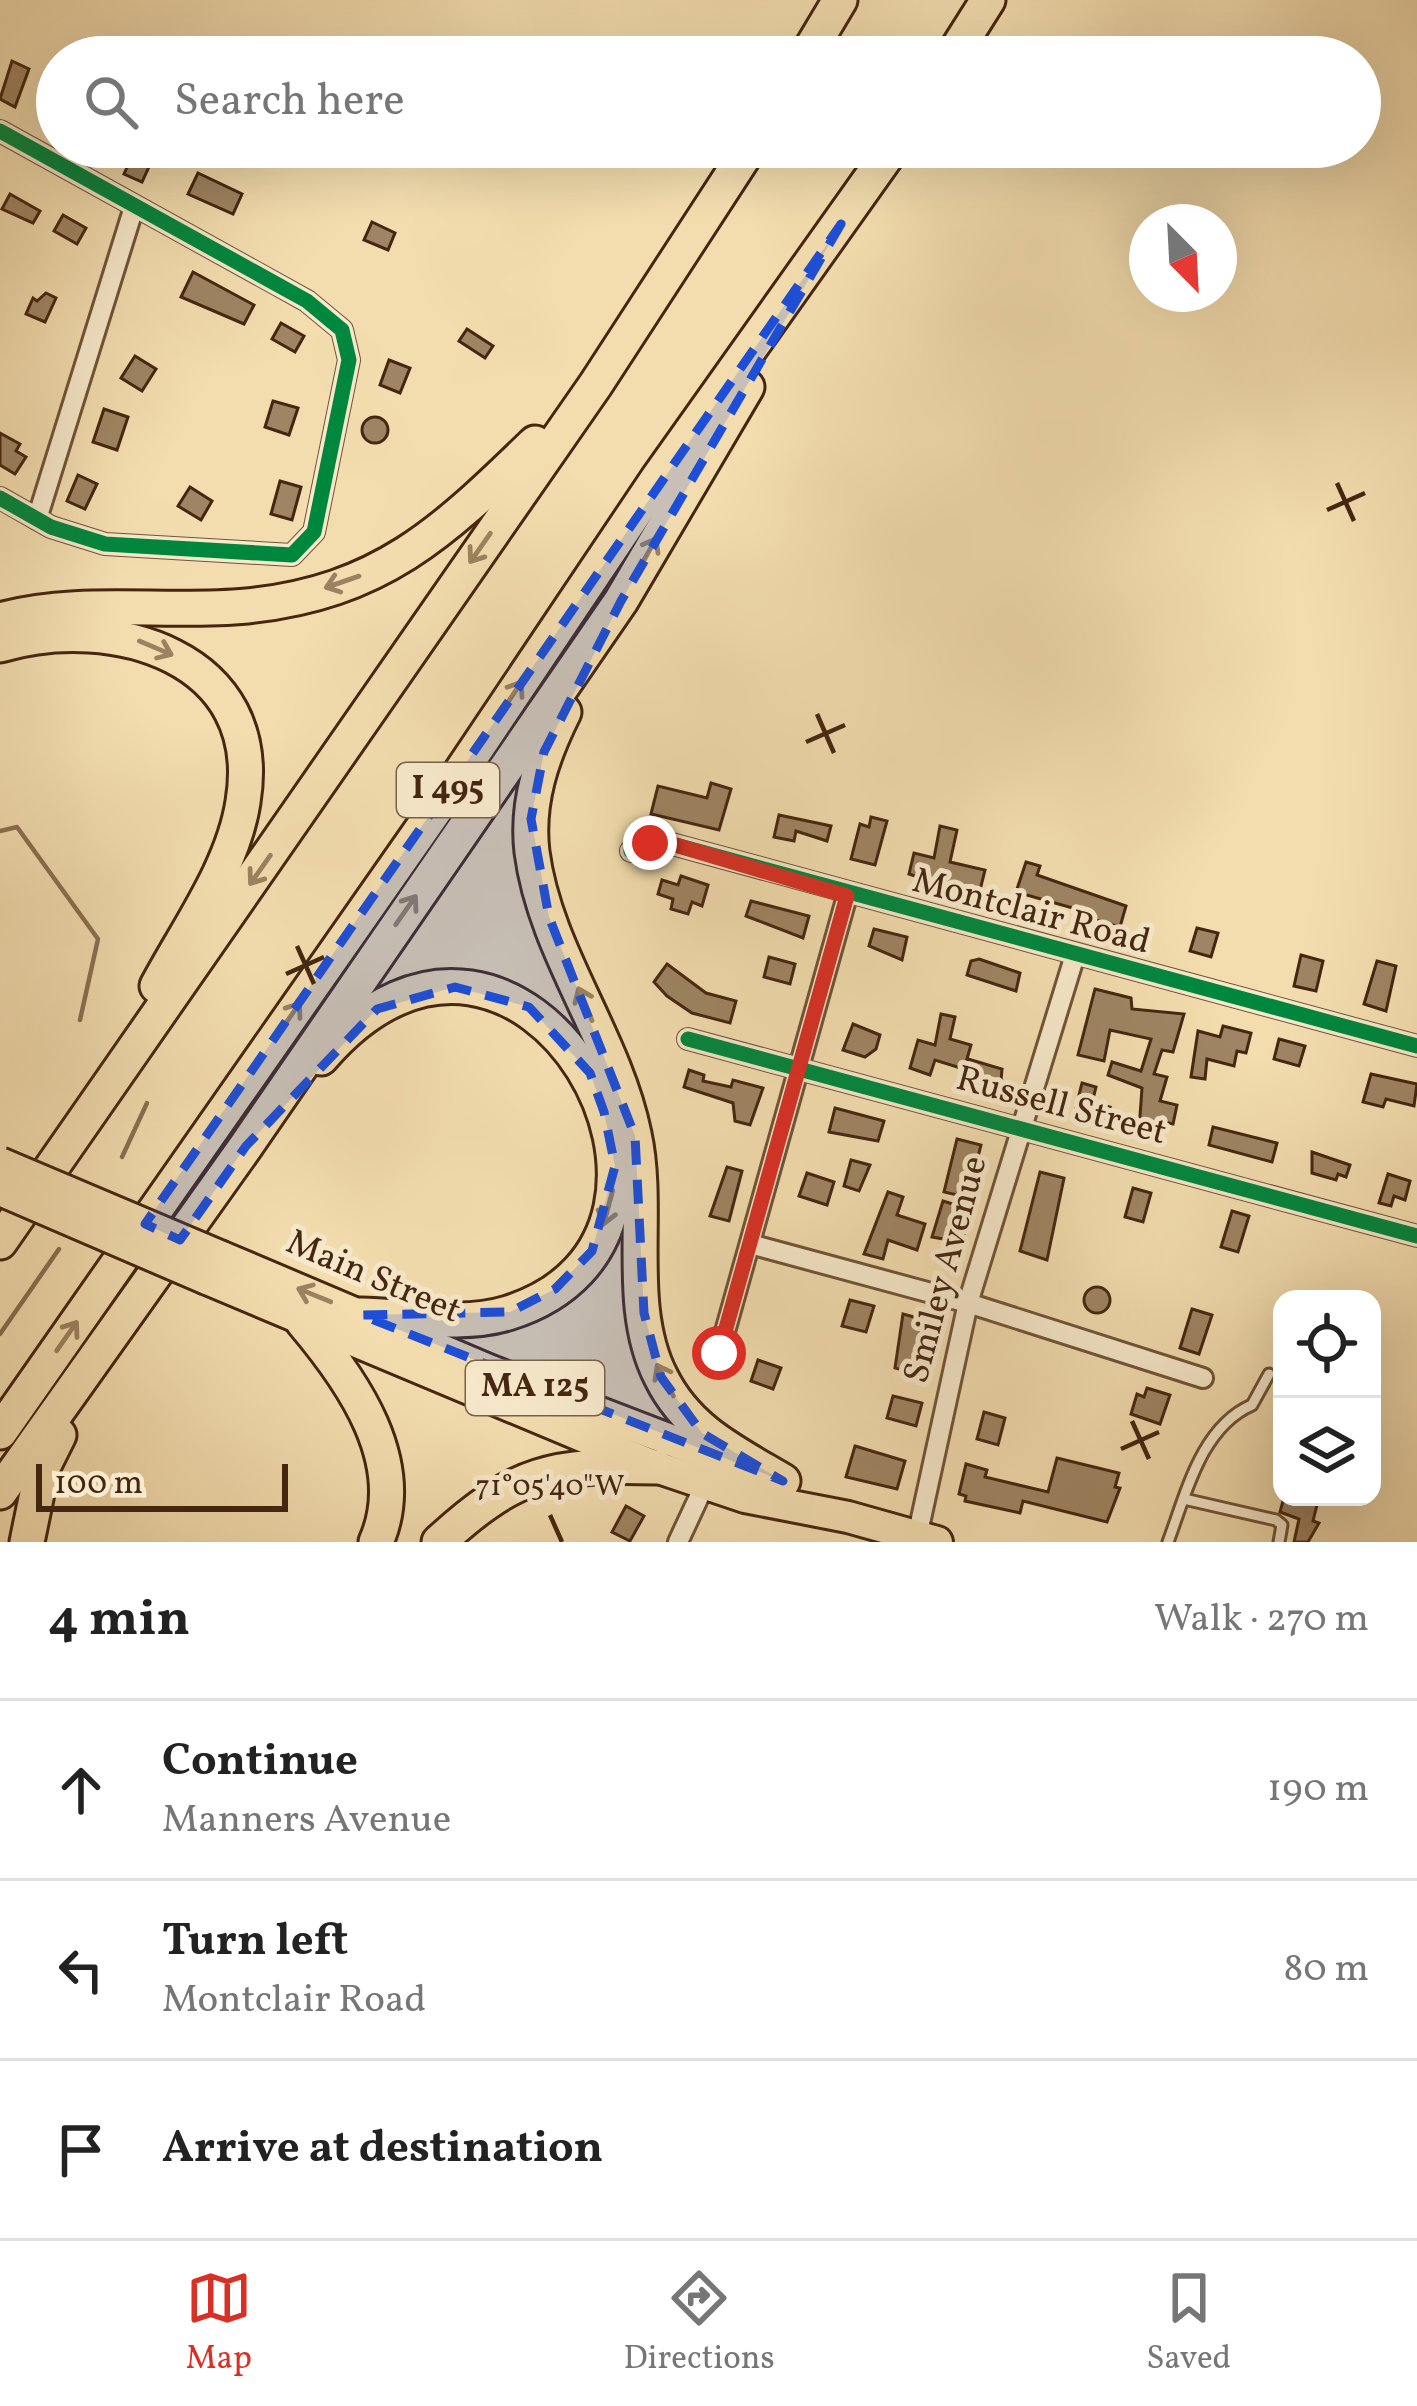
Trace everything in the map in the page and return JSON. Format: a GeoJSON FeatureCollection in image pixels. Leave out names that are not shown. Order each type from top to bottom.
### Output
{"type":"FeatureCollection","features":[{"type":"Feature","properties":{"kind":"highway"},"geometry":{"type":"LineString","coordinates":[[819,36],[841,0]]}},
{"type":"Feature","properties":{"kind":"highway"},"geometry":{"type":"LineString","coordinates":[[965,36],[988,0]]}},
{"type":"Feature","properties":{"kind":"highway","name":"I 495"},"geometry":{"type":"LineString","coordinates":[[0,1242],[596,384],[735,168]]}},
{"type":"Feature","properties":{"kind":"highway","name":"I 495"},"geometry":{"type":"LineString","coordinates":[[0,1432],[440,802],[658,478],[879,168]]}},
{"type":"Feature","properties":{"kind":"highway"},"geometry":{"type":"LineString","coordinates":[[783,1481],[702,1432],[661,1377],[644,1313],[635,1136],[616,1076],[549,917],[532,851],[531,819],[544,752],[621,601],[841,224]]}},
{"type":"Feature","properties":{"kind":"highway"},"geometry":{"type":"LineString","coordinates":[[0,620],[78,610],[248,605],[331,587],[389,565],[434,538],[479,500],[596,384]]}},
{"type":"Feature","properties":{"kind":"highway"},"geometry":{"type":"LineString","coordinates":[[0,1492],[246,1146],[621,601]]}},
{"type":"Feature","properties":{"kind":"highway"},"geometry":{"type":"LineString","coordinates":[[0,645],[85,633],[161,648],[191,667],[219,694],[243,745],[243,808],[227,855],[94,1102]]}},
{"type":"Feature","properties":{"kind":"highway"},"geometry":{"type":"LineString","coordinates":[[246,1146],[332,1046],[377,1009],[418,993],[455,987],[498,992],[529,1007],[563,1036],[590,1072],[615,1166],[611,1207],[592,1251],[555,1289],[510,1312],[477,1319],[362,1315]]}},
{"type":"Feature","properties":{"kind":"highway","name":"Main Street"},"geometry":{"type":"LineString","coordinates":[[0,1163],[214,1268],[303,1322],[656,1467],[786,1508],[848,1517],[927,1539]]}},
{"type":"Feature","properties":{"kind":"highway","name":"Main Street"},"geometry":{"type":"LineString","coordinates":[[0,1190],[214,1268],[362,1315],[654,1436],[783,1481],[848,1517]]}},
{"type":"Feature","properties":{"kind":"highway"},"geometry":{"type":"LineString","coordinates":[[303,1322],[357,1396],[386,1469],[386,1502],[376,1542]]}},
{"type":"Feature","properties":{"kind":"highway"},"geometry":{"type":"LineString","coordinates":[[27,1542],[42,1469],[95,1360]]}},
{"type":"Feature","properties":{"kind":"highway"},"geometry":{"type":"LineString","coordinates":[[439,1542],[527,1477],[580,1465],[656,1467]]}},
{"type":"Feature","properties":{"kind":"street"},"geometry":{"type":"LineString","coordinates":[[0,130],[36,151]]}},
{"type":"Feature","properties":{"kind":"street"},"geometry":{"type":"LineString","coordinates":[[0,498],[78,538],[118,547],[277,557],[298,552],[317,524],[349,360],[342,330],[307,301],[66,168]]}},
{"type":"Feature","properties":{"kind":"street"},"geometry":{"type":"LineString","coordinates":[[37,519],[134,207]]}},
{"type":"Feature","properties":{"kind":"street","name":"Montclair Road"},"geometry":{"type":"LineString","coordinates":[[632,851],[650,843],[672,844],[847,896],[1417,1046]]}},
{"type":"Feature","properties":{"kind":"street"},"geometry":{"type":"LineString","coordinates":[[719,1353],[847,896]]}},
{"type":"Feature","properties":{"kind":"street","name":"Smiley Avenue"},"geometry":{"type":"LineString","coordinates":[[927,1539],[968,1303],[1076,955]]}},
{"type":"Feature","properties":{"kind":"street","name":"Russell Street"},"geometry":{"type":"LineString","coordinates":[[688,1039],[1417,1236]]}},
{"type":"Feature","properties":{"kind":"street"},"geometry":{"type":"LineString","coordinates":[[750,1244],[968,1303],[1203,1378]]}},
{"type":"Feature","properties":{"kind":"street"},"geometry":{"type":"LineString","coordinates":[[678,1542],[705,1484]]}},
{"type":"Feature","properties":{"kind":"lane"},"geometry":{"type":"LineString","coordinates":[[1168,1542],[1210,1442],[1237,1411],[1252,1405],[1269,1374]]}},
{"type":"Feature","properties":{"kind":"lane"},"geometry":{"type":"LineString","coordinates":[[1184,1499],[1276,1520],[1282,1525],[1279,1542]]}},
{"type":"Feature","properties":{"kind":"highlighted area"},"geometry":{"type":"Polygon","coordinates":[[[841,224],[621,601],[544,752],[531,819],[549,917],[635,1136],[644,1313],[661,1377],[702,1433],[783,1481],[361,1315],[510,1312],[555,1289],[592,1251],[615,1166],[604,1112],[590,1073],[529,1007],[455,987],[377,1009],[246,1146],[180,1240],[145,1224],[841,224]]]}},
{"type":"Feature","properties":{"kind":"building"},"geometry":{"type":"Polygon","coordinates":[[[12,61],[29,69],[15,107],[0,99],[12,61]]]}},
{"type":"Feature","properties":{"kind":"building"},"geometry":{"type":"Polygon","coordinates":[[[127,168],[148,168],[142,182],[124,174],[127,168]]]}},
{"type":"Feature","properties":{"kind":"building"},"geometry":{"type":"Polygon","coordinates":[[[198,173],[242,194],[233,214],[188,194],[198,173]]]}},
{"type":"Feature","properties":{"kind":"building"},"geometry":{"type":"Polygon","coordinates":[[[10,194],[40,211],[33,223],[2,209],[10,194]]]}},
{"type":"Feature","properties":{"kind":"building"},"geometry":{"type":"Polygon","coordinates":[[[63,215],[86,228],[77,244],[54,231],[63,215]]]}},
{"type":"Feature","properties":{"kind":"building"},"geometry":{"type":"Polygon","coordinates":[[[372,222],[395,233],[388,250],[364,240],[372,222]]]}},
{"type":"Feature","properties":{"kind":"building"},"geometry":{"type":"Polygon","coordinates":[[[193,272],[254,305],[244,324],[181,297],[193,272]]]}},
{"type":"Feature","properties":{"kind":"building"},"geometry":{"type":"Polygon","coordinates":[[[46,293],[56,298],[45,322],[26,314],[33,298],[37,301],[46,293]]]}},
{"type":"Feature","properties":{"kind":"building"},"geometry":{"type":"Polygon","coordinates":[[[281,323],[304,336],[295,352],[272,339],[281,323]]]}},
{"type":"Feature","properties":{"kind":"building"},"geometry":{"type":"Polygon","coordinates":[[[467,329],[493,346],[485,358],[459,341],[467,329]]]}},
{"type":"Feature","properties":{"kind":"building"},"geometry":{"type":"Polygon","coordinates":[[[135,356],[156,369],[142,391],[121,378],[135,356]]]}},
{"type":"Feature","properties":{"kind":"building"},"geometry":{"type":"Polygon","coordinates":[[[389,360],[410,368],[400,393],[380,385],[389,360]]]}},
{"type":"Feature","properties":{"kind":"building"},"geometry":{"type":"Polygon","coordinates":[[[273,401],[298,408],[289,435],[265,427],[273,401]]]}},
{"type":"Feature","properties":{"kind":"building"},"geometry":{"type":"Polygon","coordinates":[[[104,409],[128,417],[117,450],[93,442],[104,409]]]}},
{"type":"Feature","properties":{"kind":"building"},"geometry":{"type":"Polygon","coordinates":[[[375,417],[388,430],[375,443],[362,430],[375,417]]]}},
{"type":"Feature","properties":{"kind":"building"},"geometry":{"type":"Polygon","coordinates":[[[0,433],[20,444],[16,451],[26,457],[15,474],[0,465],[0,433]]]}},
{"type":"Feature","properties":{"kind":"building"},"geometry":{"type":"Polygon","coordinates":[[[78,475],[97,484],[85,509],[67,501],[78,475]]]}},
{"type":"Feature","properties":{"kind":"building"},"geometry":{"type":"Polygon","coordinates":[[[280,481],[301,487],[292,520],[271,514],[280,481]]]}},
{"type":"Feature","properties":{"kind":"building"},"geometry":{"type":"Polygon","coordinates":[[[190,487],[212,501],[201,520],[178,506],[190,487]]]}},
{"type":"Feature","properties":{"kind":"building"},"geometry":{"type":"Polygon","coordinates":[[[711,783],[731,789],[719,830],[651,814],[658,786],[707,798],[711,783]]]}},
{"type":"Feature","properties":{"kind":"building"},"geometry":{"type":"Polygon","coordinates":[[[779,815],[831,826],[827,841],[796,831],[794,841],[774,837],[779,815]]]}},
{"type":"Feature","properties":{"kind":"building"},"geometry":{"type":"Polygon","coordinates":[[[871,817],[887,821],[875,865],[851,859],[860,824],[869,827],[871,817]]]}},
{"type":"Feature","properties":{"kind":"building"},"geometry":{"type":"Polygon","coordinates":[[[940,826],[957,830],[950,862],[985,870],[978,898],[909,874],[914,853],[934,858],[940,826]]]}},
{"type":"Feature","properties":{"kind":"building"},"geometry":{"type":"Polygon","coordinates":[[[1026,862],[1040,866],[1037,875],[1126,906],[1120,927],[1092,919],[1094,914],[1016,892],[1026,862]]]}},
{"type":"Feature","properties":{"kind":"building"},"geometry":{"type":"Polygon","coordinates":[[[681,876],[708,885],[702,906],[692,902],[688,914],[671,909],[673,899],[658,894],[662,880],[678,885],[681,876]]]}},
{"type":"Feature","properties":{"kind":"building"},"geometry":{"type":"Polygon","coordinates":[[[751,901],[809,916],[803,938],[746,916],[751,901]]]}},
{"type":"Feature","properties":{"kind":"building"},"geometry":{"type":"Polygon","coordinates":[[[1197,928],[1218,933],[1211,957],[1190,951],[1197,928]]]}},
{"type":"Feature","properties":{"kind":"building"},"geometry":{"type":"Polygon","coordinates":[[[874,929],[907,937],[902,960],[869,946],[874,929]]]}},
{"type":"Feature","properties":{"kind":"building"},"geometry":{"type":"Polygon","coordinates":[[[1301,955],[1323,961],[1316,991],[1294,986],[1301,955]]]}},
{"type":"Feature","properties":{"kind":"building"},"geometry":{"type":"Polygon","coordinates":[[[769,957],[795,964],[790,984],[764,977],[769,957]]]}},
{"type":"Feature","properties":{"kind":"building"},"geometry":{"type":"Polygon","coordinates":[[[979,959],[1020,973],[1016,991],[967,975],[971,961],[979,959]]]}},
{"type":"Feature","properties":{"kind":"building"},"geometry":{"type":"Polygon","coordinates":[[[1377,961],[1396,966],[1386,1011],[1364,1004],[1377,961]]]}},
{"type":"Feature","properties":{"kind":"building"},"geometry":{"type":"Polygon","coordinates":[[[667,964],[706,993],[736,1001],[730,1023],[692,1013],[667,996],[654,982],[667,964]]]}},
{"type":"Feature","properties":{"kind":"building"},"geometry":{"type":"Polygon","coordinates":[[[1095,989],[1131,998],[1132,1009],[1184,1014],[1173,1052],[1162,1050],[1154,1074],[1167,1077],[1160,1101],[1177,1105],[1173,1124],[1160,1121],[1156,1135],[1139,1130],[1142,1088],[1108,1075],[1112,1062],[1141,1071],[1151,1039],[1110,1030],[1104,1061],[1078,1055],[1095,989]]]}},
{"type":"Feature","properties":{"kind":"building"},"geometry":{"type":"Polygon","coordinates":[[[941,1014],[955,1017],[950,1039],[971,1045],[964,1069],[935,1060],[930,1075],[910,1068],[918,1040],[935,1045],[941,1014]]]}},
{"type":"Feature","properties":{"kind":"building"},"geometry":{"type":"Polygon","coordinates":[[[853,1024],[880,1035],[876,1049],[865,1057],[843,1050],[853,1024]]]}},
{"type":"Feature","properties":{"kind":"building"},"geometry":{"type":"Polygon","coordinates":[[[1223,1026],[1251,1033],[1246,1053],[1237,1051],[1234,1066],[1207,1059],[1205,1079],[1191,1077],[1198,1031],[1220,1037],[1223,1026]]]}},
{"type":"Feature","properties":{"kind":"building"},"geometry":{"type":"Polygon","coordinates":[[[1279,1039],[1305,1046],[1299,1066],[1274,1059],[1279,1039]]]}},
{"type":"Feature","properties":{"kind":"building"},"geometry":{"type":"Polygon","coordinates":[[[968,1059],[1002,1069],[1000,1093],[962,1079],[968,1059]]]}},
{"type":"Feature","properties":{"kind":"building"},"geometry":{"type":"Polygon","coordinates":[[[689,1070],[704,1075],[703,1081],[731,1087],[733,1080],[763,1088],[750,1125],[735,1121],[733,1103],[684,1087],[689,1070]]]}},
{"type":"Feature","properties":{"kind":"building"},"geometry":{"type":"Polygon","coordinates":[[[1371,1074],[1417,1084],[1414,1106],[1386,1099],[1383,1107],[1363,1102],[1371,1074]]]}},
{"type":"Feature","properties":{"kind":"building"},"geometry":{"type":"Polygon","coordinates":[[[1082,1083],[1096,1087],[1092,1103],[1110,1107],[1105,1123],[1074,1115],[1082,1083]]]}},
{"type":"Feature","properties":{"kind":"building"},"geometry":{"type":"Polygon","coordinates":[[[835,1108],[884,1121],[878,1141],[829,1132],[835,1108]]]}},
{"type":"Feature","properties":{"kind":"building"},"geometry":{"type":"Polygon","coordinates":[[[1213,1127],[1277,1143],[1272,1162],[1209,1145],[1213,1127]]]}},
{"type":"Feature","properties":{"kind":"building"},"geometry":{"type":"Polygon","coordinates":[[[957,1139],[981,1145],[972,1180],[962,1178],[957,1195],[944,1192],[957,1139]]]}},
{"type":"Feature","properties":{"kind":"building"},"geometry":{"type":"Polygon","coordinates":[[[1312,1152],[1350,1165],[1346,1177],[1338,1174],[1336,1180],[1312,1173],[1312,1152]]]}},
{"type":"Feature","properties":{"kind":"building"},"geometry":{"type":"Polygon","coordinates":[[[851,1160],[870,1165],[859,1191],[844,1186],[851,1160]]]}},
{"type":"Feature","properties":{"kind":"building"},"geometry":{"type":"Polygon","coordinates":[[[727,1167],[742,1171],[729,1221],[710,1216],[727,1167]]]}},
{"type":"Feature","properties":{"kind":"building"},"geometry":{"type":"Polygon","coordinates":[[[1040,1172],[1064,1178],[1047,1260],[1020,1251],[1040,1172]]]}},
{"type":"Feature","properties":{"kind":"building"},"geometry":{"type":"Polygon","coordinates":[[[807,1173],[834,1182],[827,1205],[799,1196],[807,1173]]]}},
{"type":"Feature","properties":{"kind":"building"},"geometry":{"type":"Polygon","coordinates":[[[1388,1174],[1410,1181],[1405,1200],[1394,1196],[1391,1206],[1379,1203],[1388,1174]]]}},
{"type":"Feature","properties":{"kind":"building"},"geometry":{"type":"Polygon","coordinates":[[[1133,1188],[1151,1193],[1143,1222],[1125,1217],[1133,1188]]]}},
{"type":"Feature","properties":{"kind":"building"},"geometry":{"type":"Polygon","coordinates":[[[888,1192],[903,1197],[897,1215],[925,1224],[917,1250],[888,1240],[883,1259],[864,1254],[888,1192]]]}},
{"type":"Feature","properties":{"kind":"building"},"geometry":{"type":"Polygon","coordinates":[[[943,1201],[956,1205],[952,1221],[966,1229],[961,1242],[932,1237],[943,1201]]]}},
{"type":"Feature","properties":{"kind":"building"},"geometry":{"type":"Polygon","coordinates":[[[1232,1211],[1249,1216],[1238,1252],[1221,1247],[1232,1211]]]}},
{"type":"Feature","properties":{"kind":"building"},"geometry":{"type":"Polygon","coordinates":[[[1097,1287],[1110,1300],[1097,1313],[1084,1300],[1097,1287]]]}},
{"type":"Feature","properties":{"kind":"building"},"geometry":{"type":"Polygon","coordinates":[[[850,1300],[874,1306],[866,1332],[842,1326],[850,1300]]]}},
{"type":"Feature","properties":{"kind":"building"},"geometry":{"type":"Polygon","coordinates":[[[1192,1309],[1212,1315],[1199,1354],[1180,1348],[1192,1309]]]}},
{"type":"Feature","properties":{"kind":"building"},"geometry":{"type":"Polygon","coordinates":[[[903,1314],[940,1324],[924,1376],[895,1368],[903,1314]]]}},
{"type":"Feature","properties":{"kind":"building"},"geometry":{"type":"Polygon","coordinates":[[[758,1360],[781,1368],[773,1389],[751,1381],[758,1360]]]}},
{"type":"Feature","properties":{"kind":"building"},"geometry":{"type":"Polygon","coordinates":[[[1147,1388],[1170,1395],[1160,1424],[1131,1414],[1137,1394],[1144,1397],[1147,1388]]]}},
{"type":"Feature","properties":{"kind":"building"},"geometry":{"type":"Polygon","coordinates":[[[893,1396],[922,1403],[916,1426],[887,1418],[893,1396]]]}},
{"type":"Feature","properties":{"kind":"building"},"geometry":{"type":"Polygon","coordinates":[[[984,1412],[1005,1418],[998,1445],[977,1439],[984,1412]]]}},
{"type":"Feature","properties":{"kind":"building"},"geometry":{"type":"Polygon","coordinates":[[[855,1446],[905,1461],[897,1489],[846,1477],[855,1446]]]}},
{"type":"Feature","properties":{"kind":"building"},"geometry":{"type":"Polygon","coordinates":[[[1057,1458],[1119,1473],[1115,1487],[1120,1488],[1107,1522],[1023,1501],[1020,1513],[965,1501],[966,1496],[959,1494],[966,1464],[987,1470],[985,1477],[1048,1492],[1057,1458]]]}},
{"type":"Feature","properties":{"kind":"building"},"geometry":{"type":"Polygon","coordinates":[[[626,1506],[644,1516],[630,1541],[612,1532],[626,1506]]]}},
{"type":"Feature","properties":{"kind":"building"},"geometry":{"type":"Polygon","coordinates":[[[1282,1506],[1317,1506],[1313,1521],[1319,1523],[1308,1542],[1294,1542],[1299,1519],[1280,1512],[1282,1506]]]}},
{"type":"Feature","properties":{"kind":"waterway"},"geometry":{"type":"LineString","coordinates":[[0,831],[17,827],[98,939],[80,1020]]}},
{"type":"Feature","properties":{"kind":"waterway"},"geometry":{"type":"LineString","coordinates":[[122,1157],[147,1103]]}},
{"type":"Feature","properties":{"kind":"waterway"},"geometry":{"type":"LineString","coordinates":[[0,1334],[59,1249]]}},
{"type":"Feature","properties":{"kind":"cycle path"},"geometry":{"type":"LineString","coordinates":[[0,131],[36,151]]}},
{"type":"Feature","properties":{"kind":"cycle path"},"geometry":{"type":"LineString","coordinates":[[0,498],[51,527],[105,544],[292,555],[314,532],[349,360],[342,330],[307,301],[67,168]]}},
{"type":"Feature","properties":{"kind":"cycle path"},"geometry":{"type":"LineString","coordinates":[[631,851],[650,843],[672,844],[1417,1046]]}},
{"type":"Feature","properties":{"kind":"cycle path"},"geometry":{"type":"LineString","coordinates":[[688,1039],[1417,1236]]}},
{"type":"Feature","properties":{"kind":"route"},"geometry":{"type":"LineString","coordinates":[[650,843],[672,844],[847,896],[719,1353]]}}]}
